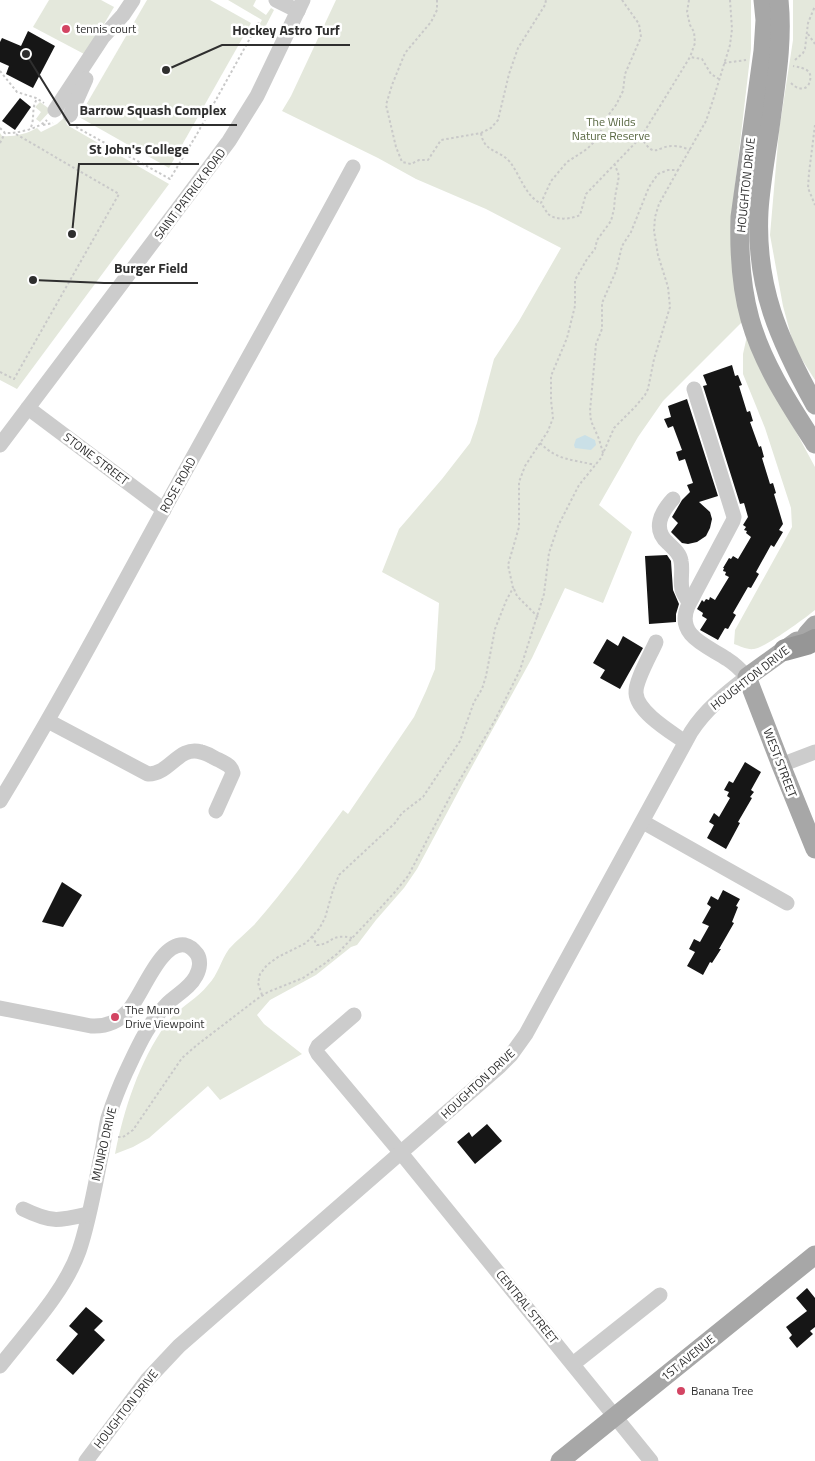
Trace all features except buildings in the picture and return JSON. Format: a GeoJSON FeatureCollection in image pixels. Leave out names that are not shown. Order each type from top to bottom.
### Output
{"type":"FeatureCollection","features":[{"type":"Feature","properties":{"kind":"highway"},"geometry":{"type":"LineString","coordinates":[[785,650],[807,644],[813,632]]}},
{"type":"Feature","properties":{"kind":"main road","name":"HOUGHTON DRIVE"},"geometry":{"type":"LineString","coordinates":[[763,0],[765,20],[763,51],[740,217],[743,282],[750,320],[760,349],[790,406],[815,444]]}},
{"type":"Feature","properties":{"kind":"main road","name":"HOUGHTON DRIVE"},"geometry":{"type":"LineString","coordinates":[[779,0],[781,29],[779,61],[760,200],[759,251],[765,288],[773,319],[795,368],[815,405]]}},
{"type":"Feature","properties":{"kind":"main road","name":"HOUGHTON DRIVE"},"geometry":{"type":"LineString","coordinates":[[747,677],[785,650]]}},
{"type":"Feature","properties":{"kind":"main road","name":"WEST STREET"},"geometry":{"type":"LineString","coordinates":[[747,677],[815,849]]}},
{"type":"Feature","properties":{"kind":"main road","name":"1ST AVENUE"},"geometry":{"type":"LineString","coordinates":[[560,1461],[815,1255]]}},
{"type":"Feature","properties":{"kind":"street"},"geometry":{"type":"LineString","coordinates":[[70,115],[82,86],[133,0]]}},
{"type":"Feature","properties":{"kind":"street"},"geometry":{"type":"LineString","coordinates":[[276,0],[300,5]]}},
{"type":"Feature","properties":{"kind":"street","name":"SAINT PATRICK ROAD"},"geometry":{"type":"LineString","coordinates":[[0,445],[229,141],[257,96],[300,5]]}},
{"type":"Feature","properties":{"kind":"street"},"geometry":{"type":"LineString","coordinates":[[55,110],[103,37],[123,15]]}},
{"type":"Feature","properties":{"kind":"street","name":"ROSE ROAD"},"geometry":{"type":"LineString","coordinates":[[0,801],[48,722],[280,304],[353,167]]}},
{"type":"Feature","properties":{"kind":"street"},"geometry":{"type":"LineString","coordinates":[[694,389],[734,517],[689,603],[685,617],[688,629],[698,642],[726,658],[747,677]]}},
{"type":"Feature","properties":{"kind":"street","name":"STONE STREET"},"geometry":{"type":"LineString","coordinates":[[28,408],[164,510]]}},
{"type":"Feature","properties":{"kind":"street"},"geometry":{"type":"LineString","coordinates":[[673,499],[658,521],[665,541],[680,558],[682,589],[689,603]]}},
{"type":"Feature","properties":{"kind":"street"},"geometry":{"type":"LineString","coordinates":[[656,642],[639,680],[636,692],[638,702],[662,726],[686,742]]}},
{"type":"Feature","properties":{"kind":"street","name":"HOUGHTON DRIVE"},"geometry":{"type":"LineString","coordinates":[[86,1461],[147,1380],[179,1346],[500,1066],[516,1048],[526,1034],[696,725],[722,697],[747,677]]}},
{"type":"Feature","properties":{"kind":"street"},"geometry":{"type":"LineString","coordinates":[[48,722],[148,774],[160,772],[178,757],[195,751],[230,766],[233,773],[216,811]]}},
{"type":"Feature","properties":{"kind":"street"},"geometry":{"type":"LineString","coordinates":[[781,766],[815,752]]}},
{"type":"Feature","properties":{"kind":"street"},"geometry":{"type":"LineString","coordinates":[[643,822],[787,903]]}},
{"type":"Feature","properties":{"kind":"street","name":"MUNRO DRIVE"},"geometry":{"type":"LineString","coordinates":[[0,1008],[91,1026],[108,1025],[119,1019],[131,1008],[155,966],[168,951],[183,945],[192,949],[198,956],[199,965],[194,980],[167,1004],[156,1017],[145,1034],[125,1074],[108,1120],[85,1232],[72,1268],[63,1285],[0,1366]]}},
{"type":"Feature","properties":{"kind":"street","name":"CENTRAL STREET"},"geometry":{"type":"LineString","coordinates":[[354,1015],[318,1046],[316,1050],[318,1054],[652,1461]]}},
{"type":"Feature","properties":{"kind":"street"},"geometry":{"type":"LineString","coordinates":[[23,1209],[39,1216],[62,1220],[88,1214]]}},
{"type":"Feature","properties":{"kind":"street"},"geometry":{"type":"LineString","coordinates":[[573,1364],[660,1295]]}},
{"type":"Feature","properties":{"kind":"path"},"geometry":{"type":"LineString","coordinates":[[436,0],[437,10],[405,54],[386,104],[396,147],[402,162],[411,164],[420,160],[428,160],[441,140],[480,133],[491,128],[498,120],[509,74],[518,48],[545,5],[546,0]]}},
{"type":"Feature","properties":{"kind":"path"},"geometry":{"type":"LineString","coordinates":[[541,203],[556,174],[598,138],[607,117],[623,91],[625,74],[641,37],[639,24],[622,0]]}},
{"type":"Feature","properties":{"kind":"path"},"geometry":{"type":"LineString","coordinates":[[480,133],[489,149],[506,158],[533,199],[541,203],[549,214],[559,218],[573,218],[580,214],[586,194],[641,137],[690,57],[695,43],[694,32],[687,12],[689,0]]}},
{"type":"Feature","properties":{"kind":"path"},"geometry":{"type":"LineString","coordinates":[[118,1138],[133,1130],[182,1058],[244,1007],[262,995],[303,978],[324,964],[352,938],[394,893],[408,876],[452,794],[494,722],[520,670],[538,617],[544,594],[552,538],[579,486],[603,454],[614,428],[635,407],[648,389],[654,359],[670,307],[668,287],[658,255],[654,217],[659,204],[706,121],[730,45],[732,30],[730,0]]}},
{"type":"Feature","properties":{"kind":"path"},"geometry":{"type":"LineString","coordinates":[[789,79],[790,83],[802,89],[808,86],[811,80],[810,73],[804,68],[792,67],[805,49],[807,33],[815,6]]}},
{"type":"Feature","properties":{"kind":"path"},"geometry":{"type":"LineString","coordinates":[[70,115],[70,123],[170,179],[259,22]]}},
{"type":"Feature","properties":{"kind":"path"},"geometry":{"type":"LineString","coordinates":[[807,33],[815,44]]}},
{"type":"Feature","properties":{"kind":"path"},"geometry":{"type":"LineString","coordinates":[[690,57],[702,59],[711,74],[719,79]]}},
{"type":"Feature","properties":{"kind":"path"},"geometry":{"type":"LineString","coordinates":[[724,63],[746,60]]}},
{"type":"Feature","properties":{"kind":"path"},"geometry":{"type":"LineString","coordinates":[[0,71],[17,92],[37,99],[55,110],[43,125],[14,133],[5,133],[0,128]]}},
{"type":"Feature","properties":{"kind":"path"},"geometry":{"type":"LineString","coordinates":[[31,128],[34,104],[37,99]]}},
{"type":"Feature","properties":{"kind":"path"},"geometry":{"type":"LineString","coordinates":[[815,126],[808,188],[815,206]]}},
{"type":"Feature","properties":{"kind":"path"},"geometry":{"type":"LineString","coordinates":[[0,143],[5,133]]}},
{"type":"Feature","properties":{"kind":"path"},"geometry":{"type":"LineString","coordinates":[[0,372],[14,379],[119,194],[14,133]]}},
{"type":"Feature","properties":{"kind":"path"},"geometry":{"type":"LineString","coordinates":[[641,137],[649,149],[655,151],[674,146],[685,147],[690,150]]}},
{"type":"Feature","properties":{"kind":"path"},"geometry":{"type":"LineString","coordinates":[[538,617],[516,596],[508,565],[519,527],[520,482],[525,466],[548,431],[553,418],[550,400],[551,376],[567,338],[575,306],[575,280],[610,221],[614,208],[619,176],[614,165]]}},
{"type":"Feature","properties":{"kind":"path"},"geometry":{"type":"LineString","coordinates":[[603,454],[600,439],[591,421],[590,411],[596,344],[602,329],[602,303],[616,271],[622,246],[631,232],[649,187],[658,174],[668,170],[678,170]]}},
{"type":"Feature","properties":{"kind":"path"},"geometry":{"type":"LineString","coordinates":[[540,443],[554,455],[596,465]]}},
{"type":"Feature","properties":{"kind":"path"},"geometry":{"type":"LineString","coordinates":[[262,995],[258,983],[260,974],[267,965],[278,957],[306,943],[319,928],[325,918],[339,875],[395,823],[402,813],[423,798],[460,741],[486,676],[494,629],[506,600],[514,588]]}},
{"type":"Feature","properties":{"kind":"path"},"geometry":{"type":"LineString","coordinates":[[312,936],[317,945],[336,937],[352,938]]}},
{"type":"Feature","properties":{"kind":"green space"},"geometry":{"type":"Polygon","coordinates":[[[49,0],[101,0],[114,7],[86,55],[33,27],[49,0]]]}},
{"type":"Feature","properties":{"kind":"green space"},"geometry":{"type":"Polygon","coordinates":[[[147,0],[210,0],[251,23],[169,168],[79,117],[147,0]]]}},
{"type":"Feature","properties":{"kind":"green space"},"geometry":{"type":"Polygon","coordinates":[[[228,0],[256,0],[253,6],[266,15],[271,8],[274,10],[261,35],[255,32],[262,20],[228,0]]]}},
{"type":"Feature","properties":{"kind":"green space","name":"The Wilds Nature Reserve"},"geometry":{"type":"Polygon","coordinates":[[[336,0],[751,0],[751,49],[733,203],[743,321],[663,401],[638,437],[599,505],[632,532],[603,603],[565,588],[532,658],[417,869],[404,888],[357,945],[351,947],[316,975],[270,1000],[257,1015],[264,1024],[302,1054],[220,1100],[208,1086],[149,1138],[115,1154],[128,1103],[140,1070],[166,1024],[211,981],[229,949],[254,925],[300,869],[343,810],[348,814],[414,717],[435,669],[439,603],[382,572],[399,529],[470,443],[494,359],[519,321],[561,248],[486,209],[416,179],[378,158],[282,111],[291,96],[336,0]]]}},
{"type":"Feature","properties":{"kind":"green space"},"geometry":{"type":"Polygon","coordinates":[[[793,0],[815,0],[815,380],[794,347],[783,306],[770,235],[779,131],[793,40],[793,0]]]}},
{"type":"Feature","properties":{"kind":"green space"},"geometry":{"type":"Polygon","coordinates":[[[40,102],[51,110],[40,122],[36,119],[41,112],[35,107],[40,102]]]}},
{"type":"Feature","properties":{"kind":"green space"},"geometry":{"type":"Polygon","coordinates":[[[65,117],[67,125],[169,184],[17,389],[0,380],[0,133],[2,136],[15,135],[37,128],[41,132],[57,124],[65,117]]]}},
{"type":"Feature","properties":{"kind":"green space"},"geometry":{"type":"Polygon","coordinates":[[[747,336],[761,367],[815,467],[815,610],[776,638],[754,649],[734,644],[735,630],[792,527],[791,508],[765,428],[743,374],[743,354],[747,336]]]}},
{"type":"Feature","properties":{"kind":"water"},"geometry":{"type":"Polygon","coordinates":[[[585,435],[595,440],[596,445],[591,450],[575,448],[576,439],[585,435]]]}},
{"type":"Feature","properties":{"kind":"place","name":"tennis court"},"geometry":{"type":"Point","coordinates":[66,29]}},
{"type":"Feature","properties":{"kind":"place","name":"Barrow Squash Complex"},"geometry":{"type":"Point","coordinates":[26,54]}},
{"type":"Feature","properties":{"kind":"place","name":"Hockey Astro Turf"},"geometry":{"type":"Point","coordinates":[166,70]}},
{"type":"Feature","properties":{"kind":"place","name":"St John's College"},"geometry":{"type":"Point","coordinates":[72,234]}},
{"type":"Feature","properties":{"kind":"place","name":"Burger Field"},"geometry":{"type":"Point","coordinates":[33,280]}},
{"type":"Feature","properties":{"kind":"place","name":"The Munro Drive Viewpoint"},"geometry":{"type":"Point","coordinates":[115,1017]}},
{"type":"Feature","properties":{"kind":"place","name":"Banana Tree"},"geometry":{"type":"Point","coordinates":[681,1391]}}]}
